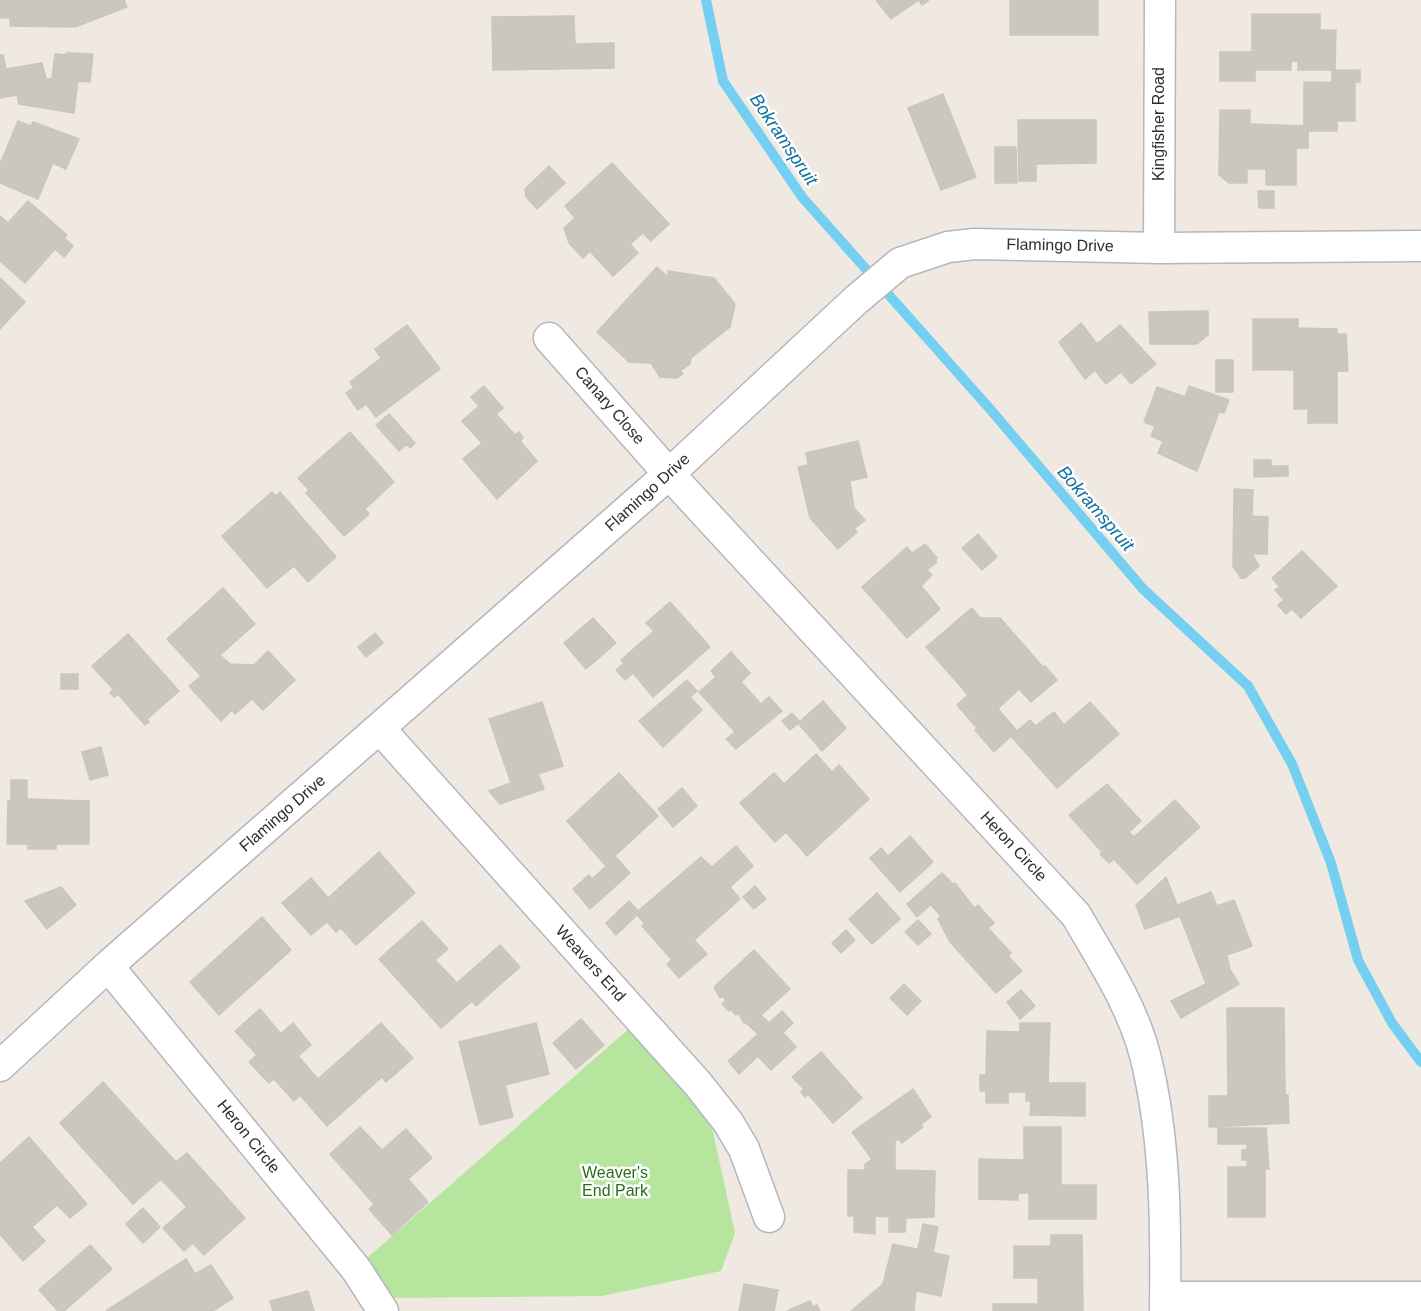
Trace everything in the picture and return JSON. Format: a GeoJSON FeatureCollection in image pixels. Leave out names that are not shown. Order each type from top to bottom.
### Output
{"type":"FeatureCollection","features":[{"type":"Feature","properties":{"kind":"street","name":"Kingfisher Road"},"geometry":{"type":"LineString","coordinates":[[1159,248],[1160,0]]}},
{"type":"Feature","properties":{"kind":"street","name":"Flamingo Drive"},"geometry":{"type":"LineString","coordinates":[[0,1066],[108,966],[381,730],[669,474],[856,300],[900,263],[938,250],[974,244],[1159,248],[1421,246]]}},
{"type":"Feature","properties":{"kind":"street","name":"Canary Close"},"geometry":{"type":"LineString","coordinates":[[549,338],[669,474]]}},
{"type":"Feature","properties":{"kind":"street","name":"Heron Circle"},"geometry":{"type":"LineString","coordinates":[[669,474],[1076,915],[1088,934],[1116,982],[1144,1054],[1161,1142],[1165,1304]]}},
{"type":"Feature","properties":{"kind":"street","name":"Weavers End"},"geometry":{"type":"LineString","coordinates":[[381,730],[698,1084],[728,1122],[744,1149],[770,1217]]}},
{"type":"Feature","properties":{"kind":"street","name":"Heron Circle"},"geometry":{"type":"LineString","coordinates":[[108,966],[356,1269],[383,1311]]}},
{"type":"Feature","properties":{"kind":"street"},"geometry":{"type":"LineString","coordinates":[[1165,1304],[1421,1297]]}},
{"type":"Feature","properties":{"kind":"green space","name":"Weaver's End Park"},"geometry":{"type":"Polygon","coordinates":[[[632,1026],[711,1123],[735,1233],[721,1271],[602,1296],[388,1298],[366,1259],[632,1026]]]}},
{"type":"Feature","properties":{"kind":"building"},"geometry":{"type":"Polygon","coordinates":[[[0,0],[124,0],[127,7],[75,27],[10,26],[10,18],[0,18],[0,0]]]}},
{"type":"Feature","properties":{"kind":"building"},"geometry":{"type":"Polygon","coordinates":[[[876,0],[919,0],[891,19],[876,0]]]}},
{"type":"Feature","properties":{"kind":"building"},"geometry":{"type":"Polygon","coordinates":[[[919,0],[929,0],[922,5],[919,0]]]}},
{"type":"Feature","properties":{"kind":"building"},"geometry":{"type":"Polygon","coordinates":[[[1098,0],[1098,35],[1010,35],[1010,1],[1098,0]]]}},
{"type":"Feature","properties":{"kind":"building"},"geometry":{"type":"Polygon","coordinates":[[[1252,14],[1320,14],[1320,30],[1336,30],[1335,70],[1360,70],[1360,82],[1332,82],[1332,70],[1298,70],[1298,61],[1291,61],[1291,70],[1255,70],[1255,81],[1220,81],[1220,52],[1252,52],[1252,14]]]}},
{"type":"Feature","properties":{"kind":"building"},"geometry":{"type":"Polygon","coordinates":[[[574,16],[575,44],[614,43],[614,68],[493,70],[492,17],[574,16]]]}},
{"type":"Feature","properties":{"kind":"building"},"geometry":{"type":"Polygon","coordinates":[[[66,53],[93,54],[90,82],[78,81],[74,113],[19,104],[17,95],[0,98],[0,55],[3,55],[6,69],[42,63],[46,79],[52,79],[55,54],[66,55],[66,53]]]}},
{"type":"Feature","properties":{"kind":"building"},"geometry":{"type":"Polygon","coordinates":[[[1304,82],[1355,83],[1355,121],[1337,121],[1337,131],[1308,131],[1308,148],[1296,148],[1296,185],[1266,185],[1266,169],[1247,169],[1247,183],[1229,183],[1219,175],[1220,110],[1250,110],[1250,124],[1304,126],[1304,82]]]}},
{"type":"Feature","properties":{"kind":"building"},"geometry":{"type":"Polygon","coordinates":[[[943,94],[976,177],[941,190],[908,108],[943,94]]]}},
{"type":"Feature","properties":{"kind":"building"},"geometry":{"type":"Polygon","coordinates":[[[1018,120],[1096,120],[1096,163],[1036,164],[1036,181],[1019,181],[1018,120]]]}},
{"type":"Feature","properties":{"kind":"building"},"geometry":{"type":"Polygon","coordinates":[[[18,121],[31,126],[33,122],[79,139],[66,169],[53,163],[38,199],[0,183],[0,164],[18,121]]]}},
{"type":"Feature","properties":{"kind":"building"},"geometry":{"type":"Polygon","coordinates":[[[995,147],[1016,147],[1017,183],[995,183],[995,147]]]}},
{"type":"Feature","properties":{"kind":"building"},"geometry":{"type":"Polygon","coordinates":[[[612,163],[669,224],[651,241],[643,233],[630,244],[638,253],[613,276],[590,251],[583,258],[569,243],[564,228],[575,218],[565,206],[612,163]]]}},
{"type":"Feature","properties":{"kind":"building"},"geometry":{"type":"Polygon","coordinates":[[[549,166],[565,183],[537,209],[526,197],[525,189],[549,166]]]}},
{"type":"Feature","properties":{"kind":"building"},"geometry":{"type":"Polygon","coordinates":[[[1258,191],[1274,191],[1274,208],[1259,208],[1258,191]]]}},
{"type":"Feature","properties":{"kind":"building"},"geometry":{"type":"Polygon","coordinates":[[[28,201],[67,235],[64,238],[73,246],[64,257],[55,249],[25,283],[0,261],[0,216],[8,223],[28,201]]]}},
{"type":"Feature","properties":{"kind":"building"},"geometry":{"type":"Polygon","coordinates":[[[657,267],[668,277],[668,271],[714,278],[735,304],[730,327],[691,358],[690,364],[680,371],[683,374],[677,378],[660,377],[651,363],[629,362],[597,332],[657,267]]]}},
{"type":"Feature","properties":{"kind":"building"},"geometry":{"type":"Polygon","coordinates":[[[0,278],[25,302],[0,329],[0,278]]]}},
{"type":"Feature","properties":{"kind":"building"},"geometry":{"type":"Polygon","coordinates":[[[1208,311],[1208,335],[1197,344],[1150,344],[1149,312],[1208,311]]]}},
{"type":"Feature","properties":{"kind":"building"},"geometry":{"type":"Polygon","coordinates":[[[1253,319],[1298,319],[1298,328],[1337,329],[1337,334],[1346,334],[1348,371],[1337,371],[1337,423],[1308,423],[1308,409],[1294,409],[1294,370],[1253,370],[1253,319]]]}},
{"type":"Feature","properties":{"kind":"building"},"geometry":{"type":"Polygon","coordinates":[[[1081,323],[1097,344],[1120,325],[1156,364],[1131,384],[1121,372],[1106,384],[1095,370],[1085,379],[1059,342],[1081,323]]]}},
{"type":"Feature","properties":{"kind":"building"},"geometry":{"type":"Polygon","coordinates":[[[407,325],[440,369],[376,417],[366,404],[358,410],[346,393],[354,388],[350,382],[381,358],[375,349],[407,325]]]}},
{"type":"Feature","properties":{"kind":"building"},"geometry":{"type":"Polygon","coordinates":[[[1216,360],[1233,360],[1233,392],[1216,392],[1216,360]]]}},
{"type":"Feature","properties":{"kind":"building"},"geometry":{"type":"Polygon","coordinates":[[[484,386],[503,408],[496,414],[515,435],[519,432],[523,438],[520,441],[537,461],[497,499],[463,459],[482,443],[462,421],[479,406],[471,397],[484,386]]]}},
{"type":"Feature","properties":{"kind":"building"},"geometry":{"type":"Polygon","coordinates":[[[1189,386],[1229,400],[1224,413],[1219,412],[1197,471],[1158,453],[1163,441],[1151,436],[1155,426],[1144,422],[1157,387],[1185,397],[1189,386]]]}},
{"type":"Feature","properties":{"kind":"building"},"geometry":{"type":"Polygon","coordinates":[[[389,414],[415,443],[410,448],[407,444],[399,451],[376,425],[389,414]]]}},
{"type":"Feature","properties":{"kind":"building"},"geometry":{"type":"Polygon","coordinates":[[[350,432],[394,482],[365,509],[369,514],[344,536],[306,493],[309,490],[298,478],[350,432]]]}},
{"type":"Feature","properties":{"kind":"building"},"geometry":{"type":"Polygon","coordinates":[[[858,441],[867,477],[850,481],[854,508],[865,520],[854,529],[857,532],[838,549],[810,518],[798,467],[808,465],[806,453],[858,441]]]}},
{"type":"Feature","properties":{"kind":"building"},"geometry":{"type":"Polygon","coordinates":[[[1254,460],[1271,460],[1271,466],[1288,466],[1288,476],[1254,477],[1254,460]]]}},
{"type":"Feature","properties":{"kind":"building"},"geometry":{"type":"Polygon","coordinates":[[[1234,489],[1253,490],[1252,516],[1268,517],[1267,554],[1252,554],[1259,566],[1245,578],[1241,578],[1233,566],[1234,489]]]}},
{"type":"Feature","properties":{"kind":"building"},"geometry":{"type":"Polygon","coordinates":[[[272,492],[275,496],[280,492],[336,557],[308,582],[294,566],[267,588],[222,536],[272,492]]]}},
{"type":"Feature","properties":{"kind":"building"},"geometry":{"type":"Polygon","coordinates":[[[978,534],[997,557],[982,570],[962,548],[978,534]]]}},
{"type":"Feature","properties":{"kind":"building"},"geometry":{"type":"Polygon","coordinates":[[[925,544],[937,558],[935,560],[937,562],[927,570],[932,575],[921,586],[940,609],[907,638],[862,587],[907,547],[912,553],[925,544]]]}},
{"type":"Feature","properties":{"kind":"building"},"geometry":{"type":"Polygon","coordinates":[[[1302,551],[1337,586],[1301,618],[1292,609],[1286,614],[1278,605],[1284,600],[1275,590],[1280,587],[1272,578],[1302,551]]]}},
{"type":"Feature","properties":{"kind":"building"},"geometry":{"type":"Polygon","coordinates":[[[223,588],[255,624],[220,655],[230,664],[254,665],[268,651],[295,680],[263,710],[252,699],[235,714],[232,710],[221,721],[189,686],[201,676],[167,639],[223,588]]]}},
{"type":"Feature","properties":{"kind":"building"},"geometry":{"type":"Polygon","coordinates":[[[670,602],[710,647],[653,697],[633,673],[625,680],[616,670],[624,663],[621,660],[654,631],[646,623],[670,602]]]}},
{"type":"Feature","properties":{"kind":"building"},"geometry":{"type":"Polygon","coordinates":[[[972,608],[980,618],[1000,618],[1043,667],[977,728],[957,705],[968,695],[926,647],[972,608]]]}},
{"type":"Feature","properties":{"kind":"building"},"geometry":{"type":"Polygon","coordinates":[[[593,618],[616,643],[586,669],[564,643],[593,618]]]}},
{"type":"Feature","properties":{"kind":"building"},"geometry":{"type":"Polygon","coordinates":[[[375,633],[383,643],[366,657],[358,647],[375,633]]]}},
{"type":"Feature","properties":{"kind":"building"},"geometry":{"type":"Polygon","coordinates":[[[128,634],[179,691],[147,719],[149,722],[145,725],[118,694],[114,697],[110,693],[113,689],[92,666],[128,634]]]}},
{"type":"Feature","properties":{"kind":"building"},"geometry":{"type":"Polygon","coordinates":[[[731,652],[750,673],[741,682],[761,704],[769,697],[782,711],[736,749],[726,739],[735,732],[699,692],[716,677],[711,671],[731,652]]]}},
{"type":"Feature","properties":{"kind":"building"},"geometry":{"type":"Polygon","coordinates":[[[1045,666],[1057,680],[1031,702],[1018,688],[1045,666]]]}},
{"type":"Feature","properties":{"kind":"building"},"geometry":{"type":"Polygon","coordinates":[[[61,674],[78,674],[78,689],[61,689],[61,674]]]}},
{"type":"Feature","properties":{"kind":"building"},"geometry":{"type":"Polygon","coordinates":[[[687,680],[697,691],[690,697],[702,710],[663,747],[639,721],[687,680]]]}},
{"type":"Feature","properties":{"kind":"building"},"geometry":{"type":"Polygon","coordinates":[[[823,701],[846,728],[822,751],[798,723],[823,701]]]}},
{"type":"Feature","properties":{"kind":"building"},"geometry":{"type":"Polygon","coordinates":[[[542,702],[563,766],[538,774],[544,789],[500,804],[489,791],[511,783],[489,719],[542,702]]]}},
{"type":"Feature","properties":{"kind":"building"},"geometry":{"type":"Polygon","coordinates":[[[1090,702],[1119,734],[1057,788],[1011,736],[994,752],[975,730],[998,709],[1017,731],[1030,720],[1035,726],[1054,712],[1064,725],[1090,702]]]}},
{"type":"Feature","properties":{"kind":"building"},"geometry":{"type":"Polygon","coordinates":[[[792,713],[800,722],[790,730],[782,721],[792,713]]]}},
{"type":"Feature","properties":{"kind":"building"},"geometry":{"type":"Polygon","coordinates":[[[101,747],[108,775],[90,780],[82,752],[101,747]]]}},
{"type":"Feature","properties":{"kind":"building"},"geometry":{"type":"Polygon","coordinates":[[[816,754],[832,772],[839,765],[869,799],[807,856],[786,832],[775,842],[740,803],[774,773],[784,784],[816,754]]]}},
{"type":"Feature","properties":{"kind":"building"},"geometry":{"type":"Polygon","coordinates":[[[619,773],[658,816],[605,865],[567,821],[619,773]]]}},
{"type":"Feature","properties":{"kind":"building"},"geometry":{"type":"Polygon","coordinates":[[[11,780],[27,780],[27,799],[89,801],[89,844],[56,844],[56,849],[28,849],[28,844],[7,844],[11,780]]]}},
{"type":"Feature","properties":{"kind":"building"},"geometry":{"type":"Polygon","coordinates":[[[1107,784],[1141,821],[1129,832],[1134,837],[1175,800],[1200,827],[1137,884],[1114,859],[1109,863],[1100,854],[1102,852],[1069,815],[1107,784]]]}},
{"type":"Feature","properties":{"kind":"building"},"geometry":{"type":"Polygon","coordinates":[[[682,788],[697,806],[673,827],[658,809],[682,788]]]}},
{"type":"Feature","properties":{"kind":"building"},"geometry":{"type":"Polygon","coordinates":[[[910,836],[933,862],[900,892],[870,858],[881,848],[888,856],[910,836]]]}},
{"type":"Feature","properties":{"kind":"building"},"geometry":{"type":"Polygon","coordinates":[[[736,846],[753,866],[730,887],[740,899],[694,940],[707,954],[679,978],[667,964],[672,960],[642,926],[645,924],[637,915],[616,935],[606,923],[629,901],[638,911],[701,857],[712,867],[736,846]]]}},
{"type":"Feature","properties":{"kind":"building"},"geometry":{"type":"Polygon","coordinates":[[[379,852],[415,893],[356,945],[341,928],[336,932],[327,922],[311,935],[282,903],[311,878],[328,898],[379,852]]]}},
{"type":"Feature","properties":{"kind":"building"},"geometry":{"type":"Polygon","coordinates":[[[616,857],[630,873],[590,909],[573,889],[589,875],[592,879],[616,857]]]}},
{"type":"Feature","properties":{"kind":"building"},"geometry":{"type":"Polygon","coordinates":[[[942,873],[953,884],[917,917],[907,904],[942,873]]]}},
{"type":"Feature","properties":{"kind":"building"},"geometry":{"type":"Polygon","coordinates":[[[1166,877],[1177,905],[1211,892],[1217,906],[1234,900],[1252,946],[1227,955],[1230,970],[1239,984],[1181,1018],[1171,1001],[1206,984],[1180,916],[1145,929],[1136,905],[1166,877]]]}},
{"type":"Feature","properties":{"kind":"building"},"geometry":{"type":"Polygon","coordinates":[[[955,883],[974,908],[978,905],[994,923],[988,928],[1011,953],[1008,956],[1022,971],[996,993],[950,942],[938,919],[941,916],[931,905],[955,883]]]}},
{"type":"Feature","properties":{"kind":"building"},"geometry":{"type":"Polygon","coordinates":[[[755,886],[766,899],[754,909],[743,897],[755,886]]]}},
{"type":"Feature","properties":{"kind":"building"},"geometry":{"type":"Polygon","coordinates":[[[61,887],[76,905],[47,929],[25,901],[61,887]]]}},
{"type":"Feature","properties":{"kind":"building"},"geometry":{"type":"Polygon","coordinates":[[[877,893],[900,919],[872,944],[849,919],[877,893]]]}},
{"type":"Feature","properties":{"kind":"building"},"geometry":{"type":"Polygon","coordinates":[[[262,917],[291,950],[219,1015],[190,982],[262,917]]]}},
{"type":"Feature","properties":{"kind":"building"},"geometry":{"type":"Polygon","coordinates":[[[918,920],[931,934],[918,945],[905,932],[918,920]]]}},
{"type":"Feature","properties":{"kind":"building"},"geometry":{"type":"Polygon","coordinates":[[[422,921],[448,949],[435,960],[457,983],[500,945],[520,967],[476,1006],[472,1001],[441,1028],[379,959],[422,921]]]}},
{"type":"Feature","properties":{"kind":"building"},"geometry":{"type":"Polygon","coordinates":[[[846,930],[855,940],[841,953],[832,943],[846,930]]]}},
{"type":"Feature","properties":{"kind":"building"},"geometry":{"type":"Polygon","coordinates":[[[754,950],[790,989],[761,1015],[769,1023],[782,1011],[793,1023],[739,1074],[728,1061],[758,1034],[744,1023],[738,1013],[736,1015],[731,1010],[732,1007],[729,1011],[722,1004],[726,1000],[722,996],[720,998],[714,987],[754,950]]]}},
{"type":"Feature","properties":{"kind":"building"},"geometry":{"type":"Polygon","coordinates":[[[904,984],[921,1001],[907,1015],[890,998],[904,984]]]}},
{"type":"Feature","properties":{"kind":"building"},"geometry":{"type":"Polygon","coordinates":[[[1021,990],[1035,1006],[1020,1019],[1007,1002],[1021,990]]]}},
{"type":"Feature","properties":{"kind":"building"},"geometry":{"type":"Polygon","coordinates":[[[1227,1008],[1284,1008],[1285,1095],[1288,1095],[1289,1123],[1209,1127],[1209,1096],[1228,1096],[1227,1008]]]}},
{"type":"Feature","properties":{"kind":"building"},"geometry":{"type":"Polygon","coordinates":[[[260,1009],[281,1034],[257,1055],[235,1031],[260,1009]]]}},
{"type":"Feature","properties":{"kind":"building"},"geometry":{"type":"Polygon","coordinates":[[[581,1019],[604,1045],[576,1069],[553,1043],[581,1019]]]}},
{"type":"Feature","properties":{"kind":"building"},"geometry":{"type":"Polygon","coordinates":[[[293,1023],[311,1045],[298,1056],[318,1079],[381,1023],[413,1058],[386,1082],[382,1077],[327,1126],[300,1095],[294,1101],[274,1079],[269,1083],[249,1062],[293,1023]]]}},
{"type":"Feature","properties":{"kind":"building"},"geometry":{"type":"Polygon","coordinates":[[[536,1023],[549,1074],[505,1085],[513,1117],[480,1125],[459,1042],[536,1023]]]}},
{"type":"Feature","properties":{"kind":"building"},"geometry":{"type":"Polygon","coordinates":[[[1020,1023],[1050,1023],[1048,1083],[1085,1083],[1085,1116],[1030,1115],[1031,1101],[1026,1101],[1026,1092],[1008,1092],[1008,1103],[986,1103],[986,1091],[980,1091],[980,1075],[986,1075],[987,1031],[1020,1032],[1020,1023]]]}},
{"type":"Feature","properties":{"kind":"building"},"geometry":{"type":"Polygon","coordinates":[[[783,1033],[796,1047],[771,1070],[758,1056],[783,1033]]]}},
{"type":"Feature","properties":{"kind":"building"},"geometry":{"type":"Polygon","coordinates":[[[821,1052],[862,1098],[833,1123],[808,1094],[805,1097],[801,1092],[804,1089],[792,1077],[821,1052]]]}},
{"type":"Feature","properties":{"kind":"building"},"geometry":{"type":"Polygon","coordinates":[[[103,1082],[176,1162],[187,1153],[214,1183],[187,1207],[161,1179],[133,1204],[60,1123],[103,1082]]]}},
{"type":"Feature","properties":{"kind":"building"},"geometry":{"type":"Polygon","coordinates":[[[913,1089],[931,1117],[921,1124],[923,1127],[902,1143],[899,1139],[895,1141],[895,1170],[935,1171],[934,1217],[906,1218],[905,1232],[889,1232],[889,1217],[875,1216],[875,1234],[854,1232],[854,1216],[848,1216],[848,1170],[865,1170],[865,1164],[872,1159],[852,1132],[913,1089]]]}},
{"type":"Feature","properties":{"kind":"building"},"geometry":{"type":"Polygon","coordinates":[[[360,1127],[382,1150],[406,1129],[432,1158],[408,1179],[428,1202],[392,1235],[369,1209],[374,1204],[330,1154],[360,1127]]]}},
{"type":"Feature","properties":{"kind":"building"},"geometry":{"type":"Polygon","coordinates":[[[1024,1127],[1061,1127],[1061,1185],[1096,1185],[1096,1219],[1029,1219],[1029,1193],[1018,1193],[1018,1200],[979,1199],[979,1159],[1024,1160],[1024,1127]]]}},
{"type":"Feature","properties":{"kind":"building"},"geometry":{"type":"Polygon","coordinates":[[[1218,1128],[1266,1128],[1269,1169],[1265,1169],[1265,1217],[1228,1217],[1228,1167],[1247,1167],[1247,1160],[1242,1160],[1242,1150],[1247,1150],[1247,1144],[1218,1144],[1218,1128]]]}},
{"type":"Feature","properties":{"kind":"building"},"geometry":{"type":"Polygon","coordinates":[[[29,1137],[87,1204],[70,1218],[57,1205],[32,1227],[45,1241],[23,1261],[0,1234],[0,1163],[29,1137]]]}},
{"type":"Feature","properties":{"kind":"building"},"geometry":{"type":"Polygon","coordinates":[[[214,1183],[245,1218],[204,1255],[193,1243],[184,1251],[163,1228],[214,1183]]]}},
{"type":"Feature","properties":{"kind":"building"},"geometry":{"type":"Polygon","coordinates":[[[143,1208],[160,1227],[143,1243],[126,1224],[143,1208]]]}},
{"type":"Feature","properties":{"kind":"building"},"geometry":{"type":"Polygon","coordinates":[[[923,1224],[938,1227],[933,1252],[918,1249],[923,1224]]]}},
{"type":"Feature","properties":{"kind":"building"},"geometry":{"type":"Polygon","coordinates":[[[1051,1235],[1082,1235],[1083,1311],[993,1311],[993,1304],[1038,1304],[1038,1278],[1014,1278],[1014,1246],[1051,1246],[1051,1235]]]}},
{"type":"Feature","properties":{"kind":"building"},"geometry":{"type":"Polygon","coordinates":[[[893,1244],[949,1256],[941,1296],[916,1291],[914,1311],[851,1311],[883,1284],[893,1244]]]}},
{"type":"Feature","properties":{"kind":"building"},"geometry":{"type":"Polygon","coordinates":[[[90,1245],[112,1269],[64,1311],[58,1311],[39,1290],[90,1245]]]}},
{"type":"Feature","properties":{"kind":"building"},"geometry":{"type":"Polygon","coordinates":[[[186,1259],[195,1274],[211,1265],[233,1298],[213,1311],[106,1311],[186,1259]]]}},
{"type":"Feature","properties":{"kind":"building"},"geometry":{"type":"Polygon","coordinates":[[[744,1284],[778,1290],[774,1311],[739,1311],[744,1284]]]}},
{"type":"Feature","properties":{"kind":"building"},"geometry":{"type":"Polygon","coordinates":[[[308,1291],[314,1311],[273,1311],[270,1301],[308,1291]]]}},
{"type":"Feature","properties":{"kind":"building"},"geometry":{"type":"Polygon","coordinates":[[[810,1301],[813,1307],[817,1305],[820,1311],[787,1311],[810,1301]]]}},
{"type":"Feature","properties":{"kind":"waterway","name":"Bokramspruit"},"geometry":{"type":"LineString","coordinates":[[706,0],[723,81],[802,197],[990,409],[1143,589],[1248,686],[1292,764],[1331,863],[1358,960],[1392,1023],[1421,1062]]}}]}
